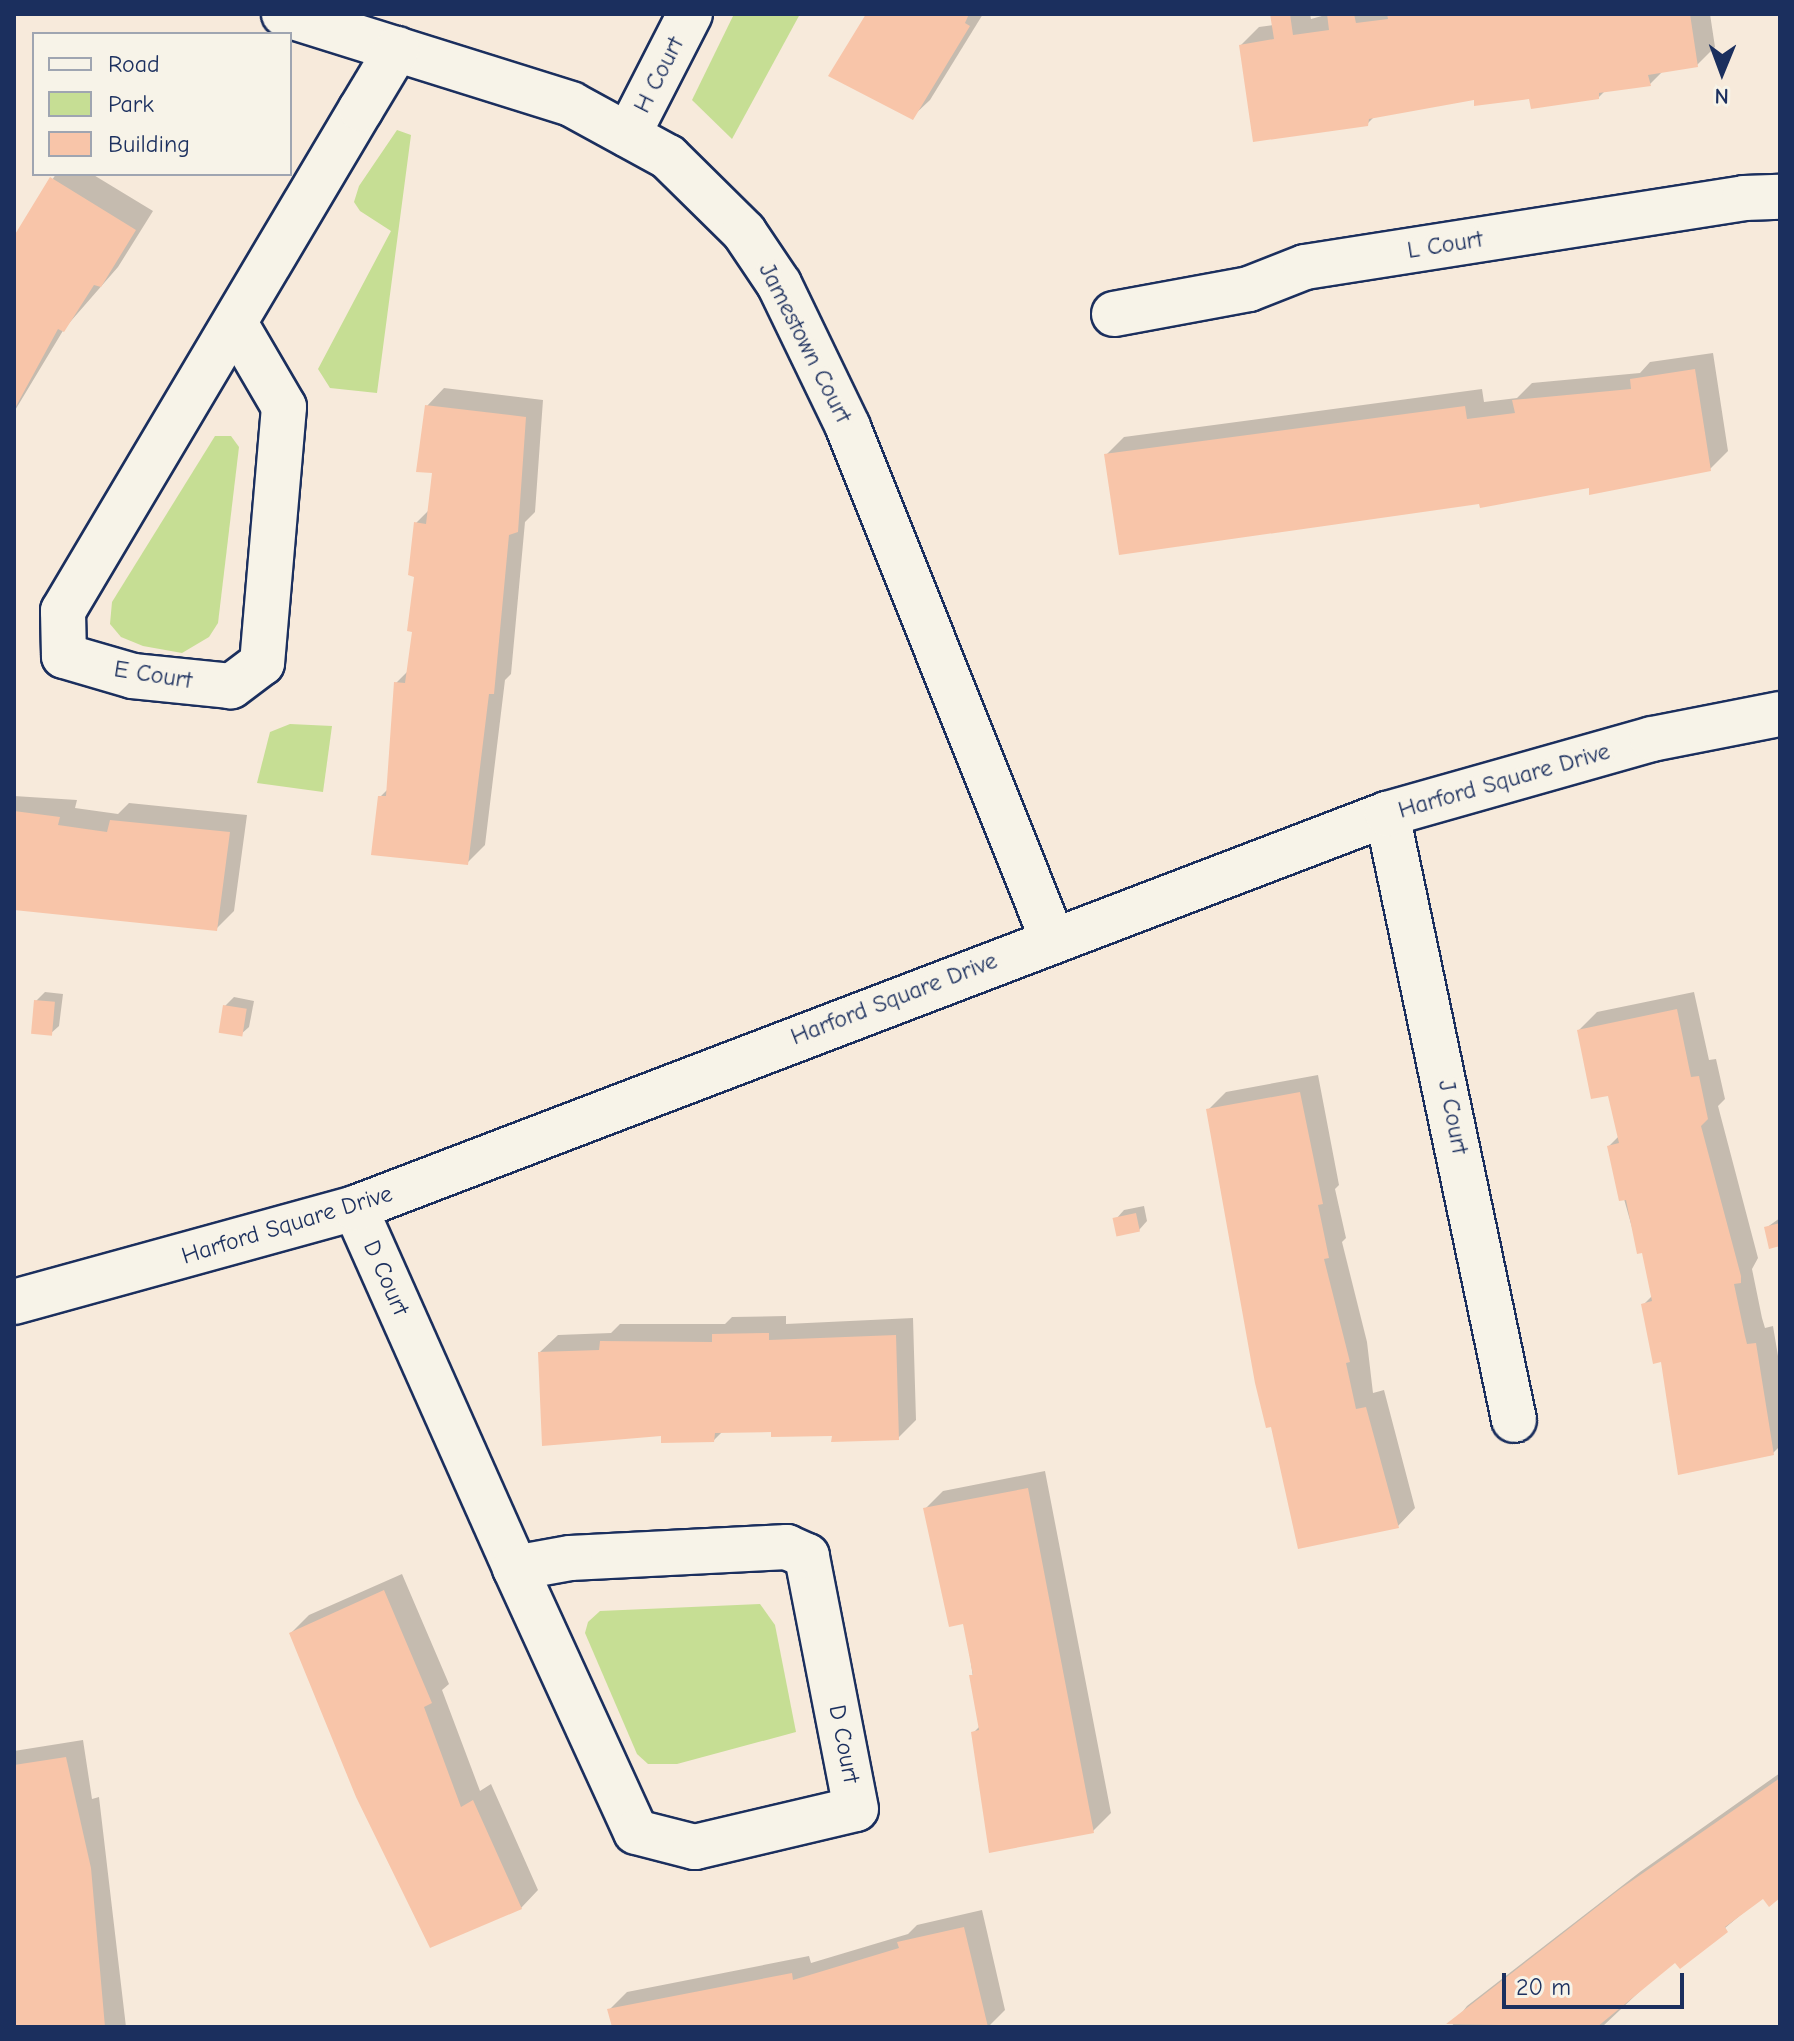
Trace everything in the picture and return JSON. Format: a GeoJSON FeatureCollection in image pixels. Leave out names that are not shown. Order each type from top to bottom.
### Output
{"type":"FeatureCollection","features":[{"type":"Feature","properties":{"kind":"street","name":"Jamestown Court"},"geometry":{"type":"LineString","coordinates":[[284,14],[571,104],[668,157],[744,232],[779,284],[848,427],[1052,938]]}},
{"type":"Feature","properties":{"kind":"street","name":"H Court"},"geometry":{"type":"LineString","coordinates":[[628,135],[690,14]]}},
{"type":"Feature","properties":{"kind":"street","name":"E Court"},"geometry":{"type":"LineString","coordinates":[[235,323],[284,407],[262,663],[231,686],[133,676],[64,656],[63,611],[397,49]]}},
{"type":"Feature","properties":{"kind":"street","name":"L Court"},"geometry":{"type":"LineString","coordinates":[[1114,314],[1249,289],[1305,267],[1744,198],[1780,197]]}},
{"type":"Feature","properties":{"kind":"street","name":"Harford Square Drive"},"geometry":{"type":"LineString","coordinates":[[14,1302],[355,1208],[1052,938],[1387,814],[1652,739],[1780,714]]}},
{"type":"Feature","properties":{"kind":"street","name":"J Court"},"geometry":{"type":"LineString","coordinates":[[1387,814],[1514,1420]]}},
{"type":"Feature","properties":{"kind":"street","name":"D Court"},"geometry":{"type":"LineString","coordinates":[[355,1208],[515,1568],[636,1832],[695,1847],[856,1809],[807,1556],[787,1547],[570,1558],[515,1568]]}},
{"type":"Feature","properties":{"kind":"green space"},"geometry":{"type":"Polygon","coordinates":[[[734,14],[800,14],[732,139],[692,100],[734,14]]]}},
{"type":"Feature","properties":{"kind":"green space"},"geometry":{"type":"Polygon","coordinates":[[[397,130],[411,135],[377,393],[330,388],[318,369],[391,231],[360,211],[354,202],[359,186],[397,130]]]}},
{"type":"Feature","properties":{"kind":"green space"},"geometry":{"type":"Polygon","coordinates":[[[215,436],[231,436],[239,447],[218,623],[209,637],[182,653],[143,646],[121,637],[110,624],[112,602],[215,436]]]}},
{"type":"Feature","properties":{"kind":"green space"},"geometry":{"type":"Polygon","coordinates":[[[290,724],[332,726],[323,792],[257,783],[270,732],[290,724]]]}},
{"type":"Feature","properties":{"kind":"green space"},"geometry":{"type":"Polygon","coordinates":[[[760,1604],[775,1625],[796,1732],[677,1764],[648,1764],[637,1754],[585,1633],[588,1622],[600,1611],[760,1604]]]}},
{"type":"Feature","properties":{"kind":"building"},"geometry":{"type":"Polygon","coordinates":[[[866,14],[969,14],[965,23],[970,26],[913,120],[828,76],[866,14]]]}},
{"type":"Feature","properties":{"kind":"building"},"geometry":{"type":"Polygon","coordinates":[[[1270,14],[1290,14],[1293,35],[1329,30],[1327,14],[1354,14],[1356,23],[1388,19],[1387,14],[1690,14],[1698,67],[1648,75],[1651,86],[1599,93],[1599,99],[1531,109],[1529,99],[1474,106],[1474,100],[1369,119],[1368,126],[1253,142],[1239,45],[1274,39],[1270,14]]]}},
{"type":"Feature","properties":{"kind":"building"},"geometry":{"type":"Polygon","coordinates":[[[50,177],[136,230],[101,287],[94,285],[64,332],[58,329],[14,410],[14,236],[50,177]]]}},
{"type":"Feature","properties":{"kind":"building"},"geometry":{"type":"Polygon","coordinates":[[[1695,369],[1711,471],[1589,495],[1589,488],[1480,508],[1479,504],[1119,555],[1104,454],[1465,406],[1467,419],[1515,413],[1512,400],[1631,389],[1630,379],[1695,369]]]}},
{"type":"Feature","properties":{"kind":"building"},"geometry":{"type":"Polygon","coordinates":[[[425,405],[526,417],[518,532],[509,535],[494,694],[489,694],[468,865],[371,855],[378,796],[386,796],[394,682],[405,683],[412,632],[407,631],[414,577],[408,575],[414,522],[426,524],[432,473],[416,472],[425,405]]]}},
{"type":"Feature","properties":{"kind":"building"},"geometry":{"type":"Polygon","coordinates":[[[14,811],[60,817],[58,825],[107,832],[110,820],[230,832],[217,931],[14,910],[14,811]]]}},
{"type":"Feature","properties":{"kind":"building"},"geometry":{"type":"Polygon","coordinates":[[[34,1000],[55,1002],[52,1036],[31,1034],[34,1000]]]}},
{"type":"Feature","properties":{"kind":"building"},"geometry":{"type":"Polygon","coordinates":[[[223,1005],[247,1009],[242,1036],[219,1033],[223,1005]]]}},
{"type":"Feature","properties":{"kind":"building"},"geometry":{"type":"Polygon","coordinates":[[[1677,1009],[1691,1077],[1699,1076],[1708,1119],[1701,1126],[1741,1276],[1741,1283],[1734,1284],[1747,1344],[1756,1343],[1774,1455],[1678,1475],[1661,1362],[1653,1364],[1641,1304],[1652,1301],[1642,1253],[1637,1254],[1626,1200],[1619,1201],[1607,1146],[1619,1143],[1608,1096],[1591,1099],[1577,1030],[1677,1009]]]}},
{"type":"Feature","properties":{"kind":"building"},"geometry":{"type":"Polygon","coordinates":[[[1300,1092],[1323,1204],[1318,1205],[1329,1258],[1324,1259],[1350,1362],[1346,1363],[1356,1409],[1366,1407],[1399,1528],[1298,1549],[1271,1427],[1266,1428],[1255,1383],[1206,1109],[1300,1092]]]}},
{"type":"Feature","properties":{"kind":"building"},"geometry":{"type":"Polygon","coordinates":[[[1136,1213],[1140,1232],[1116,1237],[1113,1218],[1136,1213]]]}},
{"type":"Feature","properties":{"kind":"building"},"geometry":{"type":"Polygon","coordinates":[[[1780,1223],[1780,1246],[1769,1249],[1764,1227],[1780,1223]]]}},
{"type":"Feature","properties":{"kind":"building"},"geometry":{"type":"Polygon","coordinates":[[[769,1333],[769,1340],[896,1335],[899,1440],[831,1442],[832,1436],[771,1437],[771,1432],[715,1433],[714,1442],[661,1443],[661,1436],[542,1446],[538,1352],[599,1350],[600,1341],[712,1342],[712,1334],[769,1333]]]}},
{"type":"Feature","properties":{"kind":"building"},"geometry":{"type":"Polygon","coordinates":[[[1028,1488],[1094,1833],[989,1853],[971,1732],[979,1730],[969,1675],[973,1675],[963,1624],[949,1627],[923,1508],[1028,1488]]]}},
{"type":"Feature","properties":{"kind":"building"},"geometry":{"type":"Polygon","coordinates":[[[384,1590],[432,1703],[424,1707],[461,1807],[473,1800],[522,1909],[430,1948],[356,1797],[289,1633],[384,1590]]]}},
{"type":"Feature","properties":{"kind":"building"},"geometry":{"type":"Polygon","coordinates":[[[66,1757],[91,1868],[105,2027],[14,2027],[14,1765],[66,1757]]]}},
{"type":"Feature","properties":{"kind":"building"},"geometry":{"type":"Polygon","coordinates":[[[1780,1778],[1780,1898],[1769,1907],[1763,1899],[1725,1927],[1728,1932],[1680,1969],[1675,1963],[1597,2027],[1446,2024],[1620,1889],[1780,1778]]]}},
{"type":"Feature","properties":{"kind":"building"},"geometry":{"type":"Polygon","coordinates":[[[964,1927],[988,2027],[612,2027],[607,2009],[792,1973],[793,1980],[899,1948],[897,1942],[964,1927]]]}}]}
